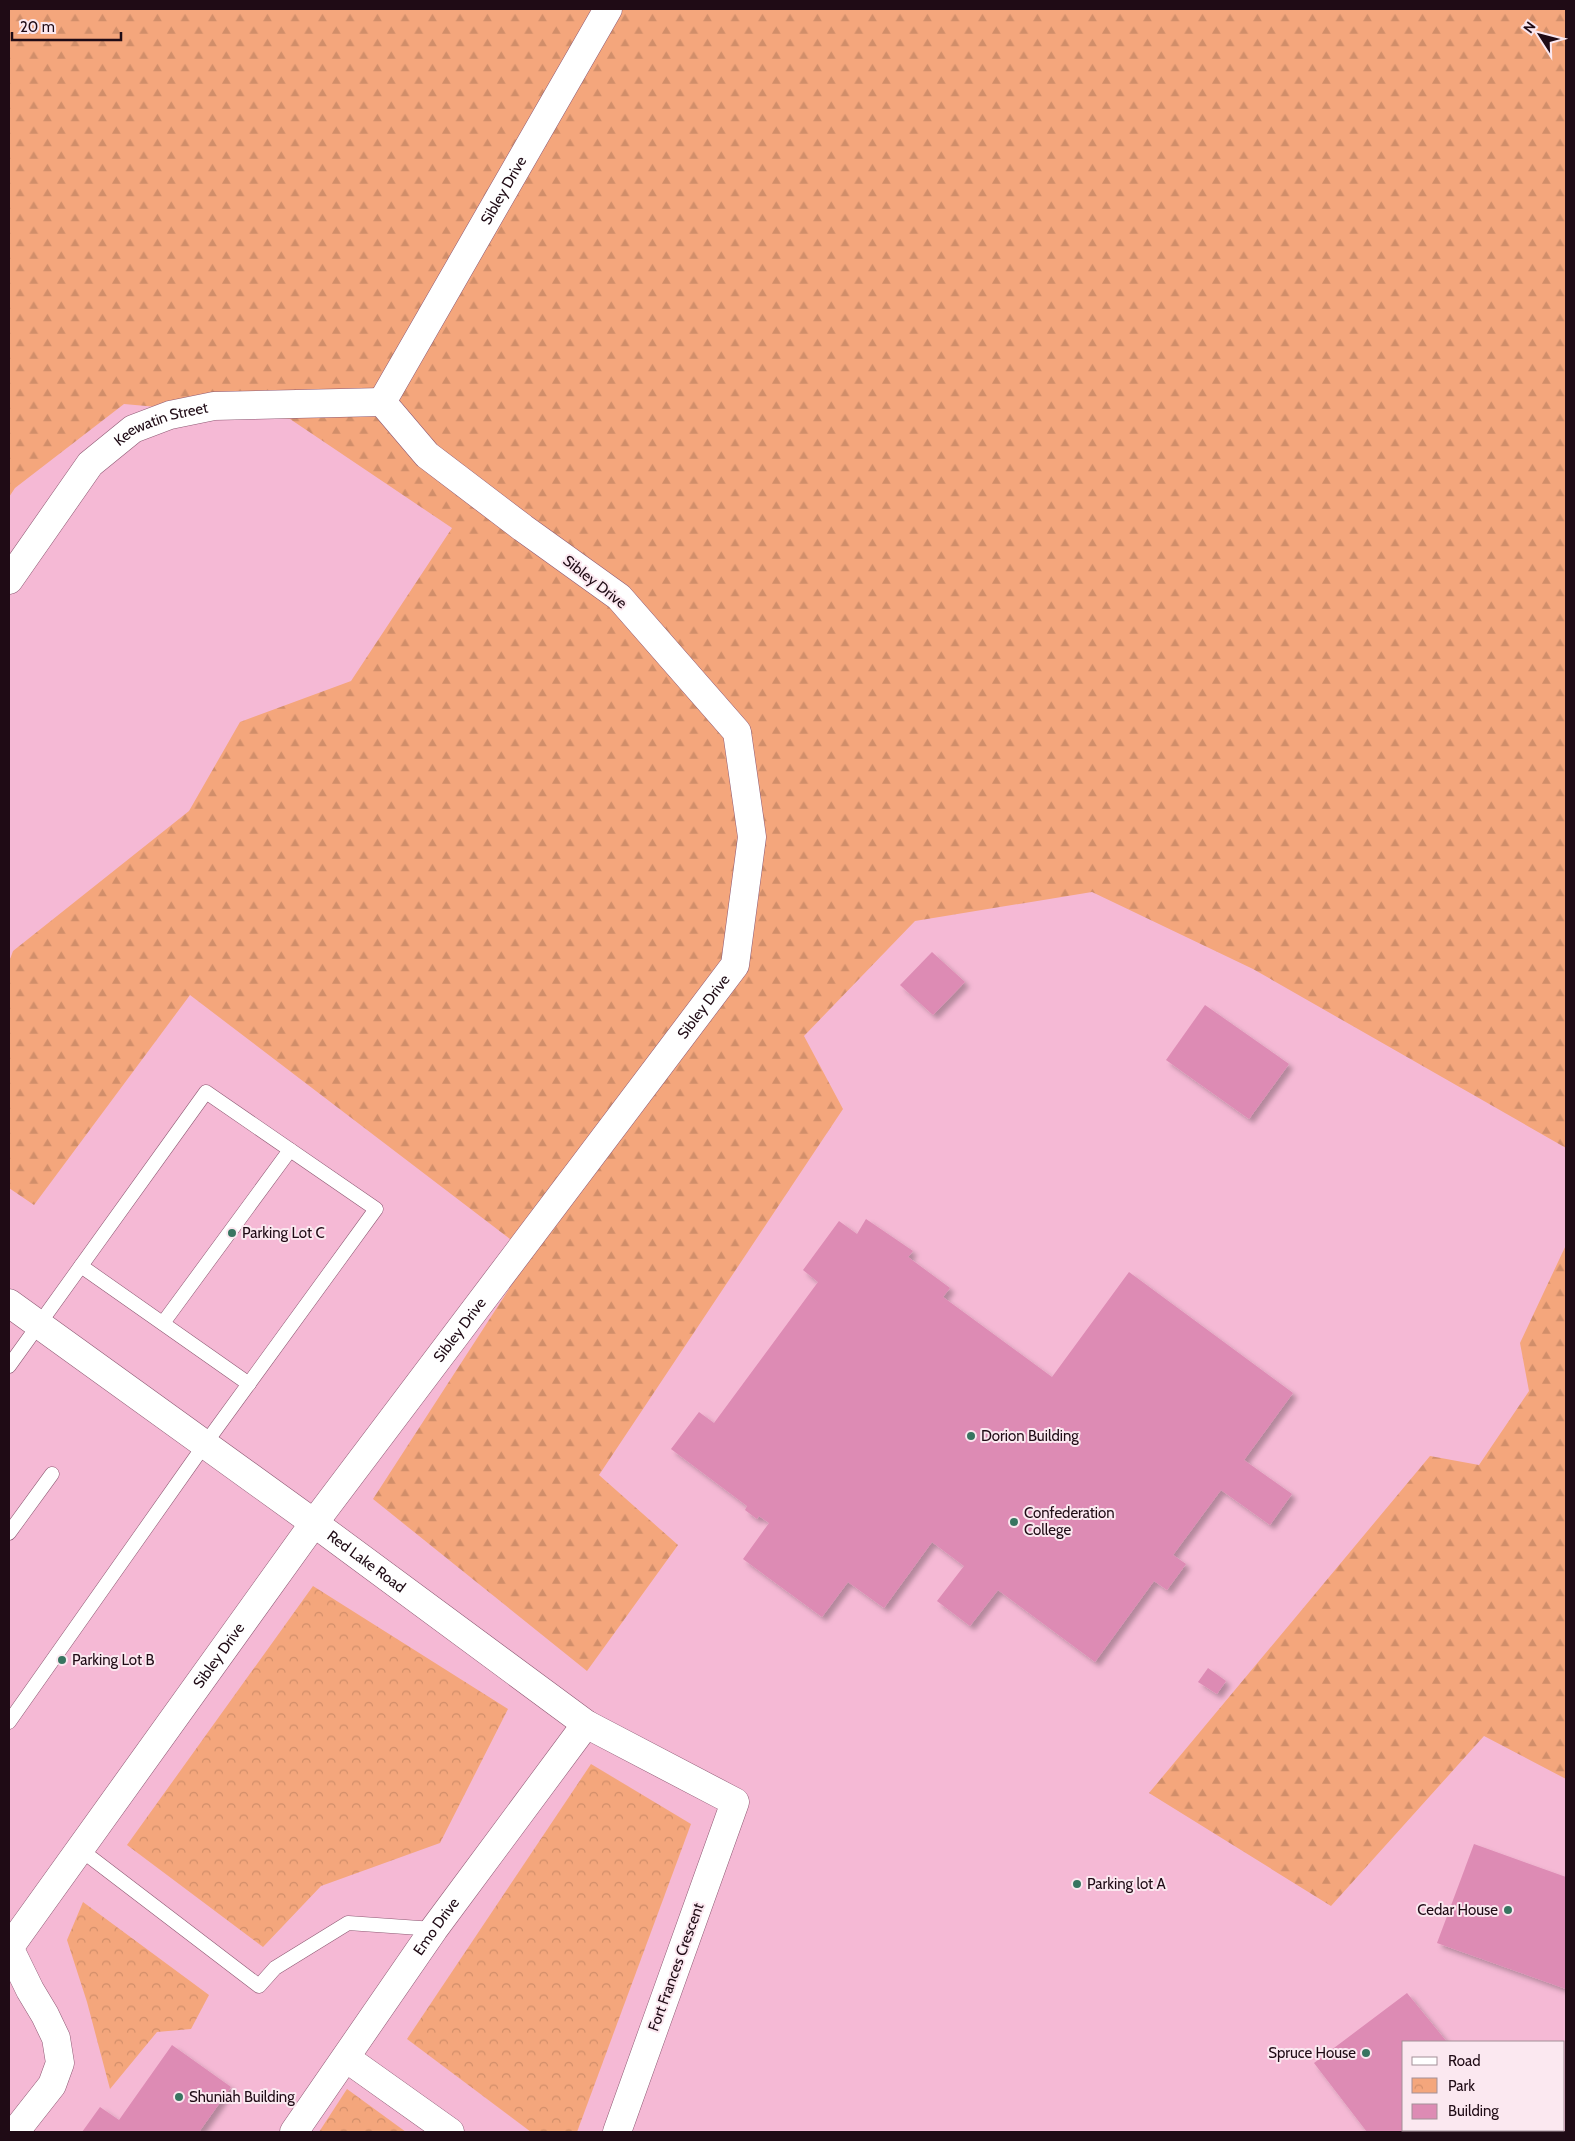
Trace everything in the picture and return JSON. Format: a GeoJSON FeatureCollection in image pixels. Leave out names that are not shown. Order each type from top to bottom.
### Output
{"type":"FeatureCollection","features":[{"type":"Feature","properties":{"kind":"street","name":"Sibley Drive"},"geometry":{"type":"LineString","coordinates":[[15,2132],[52,2085],[60,2063],[56,2038],[46,2015],[30,1990],[9,1948],[314,1523],[735,965],[752,837],[737,732],[619,596],[523,528],[427,455],[382,402],[608,9]]}},
{"type":"Feature","properties":{"kind":"street","name":"Keewatin Street"},"geometry":{"type":"LineString","coordinates":[[9,580],[90,464],[133,430],[170,414],[214,406],[382,402]]}},
{"type":"Feature","properties":{"kind":"street","name":"Red Lake Road"},"geometry":{"type":"LineString","coordinates":[[9,1303],[314,1523],[586,1724],[735,1802]]}},
{"type":"Feature","properties":{"kind":"street","name":"Emo Drive"},"geometry":{"type":"LineString","coordinates":[[294,2132],[434,1929],[586,1724]]}},
{"type":"Feature","properties":{"kind":"street","name":"Fort Frances Crescent"},"geometry":{"type":"LineString","coordinates":[[616,2132],[735,1802]]}},
{"type":"Feature","properties":{"kind":"street"},"geometry":{"type":"LineString","coordinates":[[346,2058],[450,2132]]}},
{"type":"Feature","properties":{"kind":"lane"},"geometry":{"type":"LineString","coordinates":[[9,1366],[206,1092],[376,1209],[205,1444],[9,1722]]}},
{"type":"Feature","properties":{"kind":"lane"},"geometry":{"type":"LineString","coordinates":[[163,1323],[290,1150]]}},
{"type":"Feature","properties":{"kind":"lane"},"geometry":{"type":"LineString","coordinates":[[81,1266],[249,1384]]}},
{"type":"Feature","properties":{"kind":"lane"},"geometry":{"type":"LineString","coordinates":[[9,1533],[52,1474]]}},
{"type":"Feature","properties":{"kind":"lane"},"geometry":{"type":"LineString","coordinates":[[81,1850],[259,1986],[275,1968],[348,1923],[434,1929]]}},
{"type":"Feature","properties":{"kind":"green space"},"geometry":{"type":"Polygon","coordinates":[[[9,9],[1566,9],[1566,1148],[1253,969],[1092,892],[915,921],[804,1036],[843,1109],[599,1475],[678,1545],[587,1671],[373,1499],[531,1255],[190,995],[34,1205],[9,1188],[9,962],[13,951],[189,811],[240,722],[351,681],[452,528],[290,419],[124,404],[15,488],[9,497],[9,9]]]}},
{"type":"Feature","properties":{"kind":"green space"},"geometry":{"type":"Polygon","coordinates":[[[1566,1245],[1566,1779],[1484,1736],[1331,1906],[1149,1793],[1430,1456],[1479,1465],[1529,1391],[1520,1343],[1566,1245]]]}},
{"type":"Feature","properties":{"kind":"green space"},"geometry":{"type":"Polygon","coordinates":[[[313,1586],[508,1709],[440,1843],[321,1886],[263,1947],[127,1845],[313,1586]]]}},
{"type":"Feature","properties":{"kind":"green space"},"geometry":{"type":"Polygon","coordinates":[[[591,1764],[691,1824],[577,2132],[531,2132],[407,2039],[591,1764]]]}},
{"type":"Feature","properties":{"kind":"green space"},"geometry":{"type":"Polygon","coordinates":[[[83,1902],[209,1995],[191,2029],[157,2032],[110,2089],[87,2002],[67,1940],[83,1902]]]}},
{"type":"Feature","properties":{"kind":"green space"},"geometry":{"type":"Polygon","coordinates":[[[347,2089],[406,2132],[319,2132],[347,2089]]]}},
{"type":"Feature","properties":{"kind":"building"},"geometry":{"type":"Polygon","coordinates":[[[932,952],[965,982],[933,1015],[900,985],[932,952]]]}},
{"type":"Feature","properties":{"kind":"building"},"geometry":{"type":"Polygon","coordinates":[[[1205,1005],[1289,1064],[1249,1119],[1166,1060],[1205,1005]]]}},
{"type":"Feature","properties":{"kind":"building","name":"Dorion Building"},"geometry":{"type":"Polygon","coordinates":[[[866,1219],[913,1251],[908,1257],[950,1288],[943,1297],[1052,1377],[1129,1272],[1293,1393],[1244,1460],[1292,1494],[1270,1525],[1221,1490],[1173,1555],[1186,1564],[1167,1590],[1154,1581],[1095,1662],[998,1590],[970,1626],[937,1601],[964,1566],[932,1542],[884,1608],[848,1582],[822,1617],[743,1559],[769,1523],[759,1516],[757,1519],[745,1510],[747,1506],[671,1449],[699,1412],[714,1423],[818,1282],[803,1270],[839,1221],[857,1234],[866,1219]]]}},
{"type":"Feature","properties":{"kind":"building"},"geometry":{"type":"Polygon","coordinates":[[[1208,1668],[1226,1681],[1217,1694],[1198,1682],[1208,1668]]]}},
{"type":"Feature","properties":{"kind":"building","name":"Cedar House"},"geometry":{"type":"Polygon","coordinates":[[[1474,1844],[1566,1877],[1566,1989],[1437,1943],[1474,1844]]]}},
{"type":"Feature","properties":{"kind":"building","name":"Spruce House"},"geometry":{"type":"Polygon","coordinates":[[[1407,1993],[1446,2041],[1402,2041],[1402,2131],[1520,2132],[1367,2132],[1314,2063],[1407,1993]]]}},
{"type":"Feature","properties":{"kind":"building","name":"Shuniah Building"},"geometry":{"type":"Polygon","coordinates":[[[172,2045],[231,2087],[199,2132],[82,2132],[100,2107],[119,2120],[172,2045]]]}},
{"type":"Feature","properties":{"kind":"place","name":"Parking Lot C"},"geometry":{"type":"Point","coordinates":[232,1233]}},
{"type":"Feature","properties":{"kind":"place","name":"Dorion Building"},"geometry":{"type":"Point","coordinates":[971,1436]}},
{"type":"Feature","properties":{"kind":"place","name":"Confederation College"},"geometry":{"type":"Point","coordinates":[1014,1522]}},
{"type":"Feature","properties":{"kind":"place","name":"Parking Lot B"},"geometry":{"type":"Point","coordinates":[62,1660]}},
{"type":"Feature","properties":{"kind":"place","name":"Parking lot A"},"geometry":{"type":"Point","coordinates":[1077,1884]}},
{"type":"Feature","properties":{"kind":"place","name":"Cedar House"},"geometry":{"type":"Point","coordinates":[1508,1910]}},
{"type":"Feature","properties":{"kind":"place","name":"Spruce House"},"geometry":{"type":"Point","coordinates":[1366,2053]}},
{"type":"Feature","properties":{"kind":"place","name":"Shuniah Building"},"geometry":{"type":"Point","coordinates":[179,2097]}}]}
